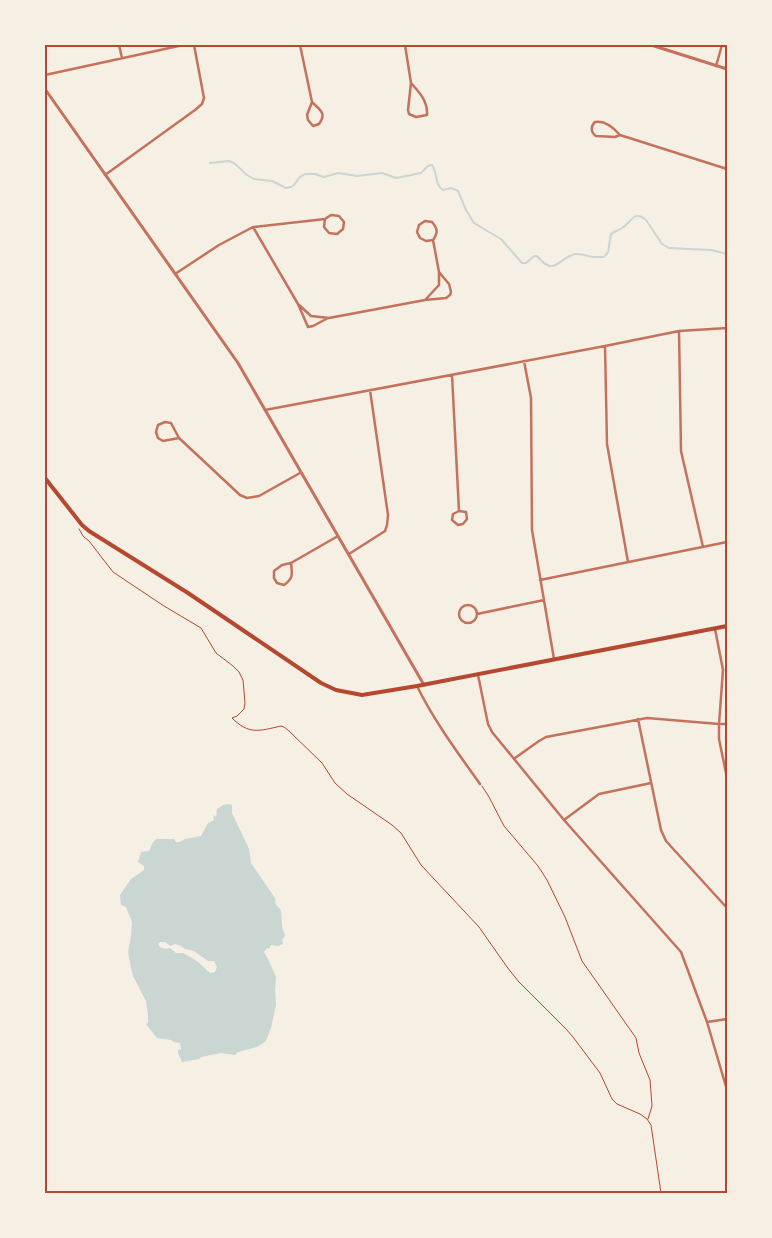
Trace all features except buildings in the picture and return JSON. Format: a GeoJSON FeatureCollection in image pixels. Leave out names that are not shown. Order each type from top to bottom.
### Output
{"type":"FeatureCollection","features":[{"type":"Feature","properties":{"kind":"main road"},"geometry":{"type":"LineString","coordinates":[[45,478],[82,525],[89,531],[188,593],[321,683],[336,690],[362,695],[424,685],[727,626]]}},
{"type":"Feature","properties":{"kind":"street"},"geometry":{"type":"LineString","coordinates":[[119,45],[122,58]]}},
{"type":"Feature","properties":{"kind":"street"},"geometry":{"type":"LineString","coordinates":[[45,75],[183,45]]}},
{"type":"Feature","properties":{"kind":"street"},"geometry":{"type":"LineString","coordinates":[[106,175],[202,104],[204,98],[194,45]]}},
{"type":"Feature","properties":{"kind":"street"},"geometry":{"type":"LineString","coordinates":[[300,45],[312,102],[307,115],[308,120],[313,126],[320,124],[323,115],[321,110],[312,102]]}},
{"type":"Feature","properties":{"kind":"street"},"geometry":{"type":"LineString","coordinates":[[405,45],[411,83],[409,114],[416,117],[427,115],[425,100],[411,83]]}},
{"type":"Feature","properties":{"kind":"street"},"geometry":{"type":"LineString","coordinates":[[651,45],[727,69]]}},
{"type":"Feature","properties":{"kind":"street"},"geometry":{"type":"LineString","coordinates":[[716,66],[722,45]]}},
{"type":"Feature","properties":{"kind":"street"},"geometry":{"type":"LineString","coordinates":[[45,89],[238,363],[424,685]]}},
{"type":"Feature","properties":{"kind":"street"},"geometry":{"type":"LineString","coordinates":[[620,135],[615,137],[596,136],[592,132],[592,126],[595,122],[602,121],[620,135],[727,169]]}},
{"type":"Feature","properties":{"kind":"street"},"geometry":{"type":"LineString","coordinates":[[175,274],[219,245],[253,227],[325,219],[331,215],[339,216],[344,222],[343,229],[337,234],[329,233],[324,227],[325,219]]}},
{"type":"Feature","properties":{"kind":"street"},"geometry":{"type":"LineString","coordinates":[[425,221],[432,222],[436,228],[437,234],[432,240],[426,241],[420,238],[417,232],[419,225],[425,221]]}},
{"type":"Feature","properties":{"kind":"street"},"geometry":{"type":"LineString","coordinates":[[253,227],[298,304],[308,327],[329,318],[425,300],[446,298],[451,292],[449,284],[439,272]]}},
{"type":"Feature","properties":{"kind":"street"},"geometry":{"type":"LineString","coordinates":[[425,300],[439,286],[439,272],[432,240]]}},
{"type":"Feature","properties":{"kind":"street"},"geometry":{"type":"LineString","coordinates":[[298,304],[311,316],[329,318]]}},
{"type":"Feature","properties":{"kind":"street"},"geometry":{"type":"LineString","coordinates":[[265,410],[679,331],[727,328]]}},
{"type":"Feature","properties":{"kind":"street"},"geometry":{"type":"LineString","coordinates":[[679,331],[681,451],[703,547]]}},
{"type":"Feature","properties":{"kind":"street"},"geometry":{"type":"LineString","coordinates":[[605,346],[607,444],[628,562]]}},
{"type":"Feature","properties":{"kind":"street"},"geometry":{"type":"LineString","coordinates":[[524,361],[531,398],[532,530],[554,659]]}},
{"type":"Feature","properties":{"kind":"street"},"geometry":{"type":"LineString","coordinates":[[452,375],[459,510]]}},
{"type":"Feature","properties":{"kind":"street"},"geometry":{"type":"LineString","coordinates":[[349,554],[385,531],[387,525],[388,515],[370,390]]}},
{"type":"Feature","properties":{"kind":"street"},"geometry":{"type":"LineString","coordinates":[[179,438],[162,441],[158,438],[156,432],[158,425],[165,422],[171,423],[179,438],[240,495],[247,498],[259,496],[300,473]]}},
{"type":"Feature","properties":{"kind":"street"},"geometry":{"type":"LineString","coordinates":[[459,510],[466,512],[467,520],[463,524],[458,525],[452,520],[453,514],[459,510]]}},
{"type":"Feature","properties":{"kind":"street"},"geometry":{"type":"LineString","coordinates":[[291,563],[292,574],[290,580],[284,585],[277,583],[274,578],[274,571],[338,536]]}},
{"type":"Feature","properties":{"kind":"street"},"geometry":{"type":"LineString","coordinates":[[540,580],[727,542]]}},
{"type":"Feature","properties":{"kind":"street"},"geometry":{"type":"LineString","coordinates":[[478,614],[544,600]]}},
{"type":"Feature","properties":{"kind":"street"},"geometry":{"type":"LineString","coordinates":[[468,604],[475,607],[478,614],[475,620],[468,623],[461,620],[458,614],[461,607],[468,604]]}},
{"type":"Feature","properties":{"kind":"street"},"geometry":{"type":"LineString","coordinates":[[715,628],[723,670],[719,739],[727,778]]}},
{"type":"Feature","properties":{"kind":"street"},"geometry":{"type":"LineString","coordinates":[[478,675],[488,724],[492,732],[564,820],[681,952],[707,1022],[727,1090]]}},
{"type":"Feature","properties":{"kind":"street"},"geometry":{"type":"LineString","coordinates":[[417,686],[424,702],[480,784]]}},
{"type":"Feature","properties":{"kind":"street"},"geometry":{"type":"LineString","coordinates":[[515,758],[546,737],[638,719],[647,718],[727,724]]}},
{"type":"Feature","properties":{"kind":"street"},"geometry":{"type":"LineString","coordinates":[[638,719],[661,830],[666,841],[727,908]]}},
{"type":"Feature","properties":{"kind":"street"},"geometry":{"type":"LineString","coordinates":[[564,820],[599,794],[651,783]]}},
{"type":"Feature","properties":{"kind":"street"},"geometry":{"type":"LineString","coordinates":[[707,1022],[727,1019]]}},
{"type":"Feature","properties":{"kind":"path"},"geometry":{"type":"LineString","coordinates":[[79,528],[83,536],[113,572],[201,628],[216,654],[239,672],[243,680],[245,703],[244,709],[232,718],[240,726],[253,731],[284,727],[322,763],[335,783],[347,794],[401,833],[428,873],[479,927],[519,982],[566,1028],[600,1073],[612,1100],[648,1119],[651,1124],[661,1193]]}},
{"type":"Feature","properties":{"kind":"path"},"geometry":{"type":"LineString","coordinates":[[480,784],[504,826],[538,866],[547,880],[565,917],[582,961],[636,1038],[639,1053],[650,1080],[652,1106],[648,1119]]}},
{"type":"Feature","properties":{"kind":"shaded area"},"geometry":{"type":"Polygon","coordinates":[[[223,805],[232,805],[232,813],[249,849],[251,863],[275,898],[276,905],[281,910],[285,936],[282,940],[283,944],[278,946],[271,945],[264,952],[276,977],[276,1005],[266,1041],[257,1047],[238,1052],[235,1055],[221,1053],[182,1062],[178,1053],[178,1050],[181,1049],[180,1043],[157,1038],[146,1024],[148,1023],[148,1015],[146,1001],[133,976],[128,952],[132,922],[126,907],[121,905],[120,895],[131,879],[144,870],[144,866],[138,862],[141,852],[149,851],[153,842],[157,839],[174,839],[176,842],[180,842],[185,839],[201,836],[208,823],[214,820],[213,815],[216,817],[217,809],[223,805]],[[165,942],[158,944],[166,949],[170,948],[176,953],[183,953],[197,961],[210,973],[215,972],[217,967],[214,961],[208,961],[194,951],[175,944],[170,946],[165,942]]]}},
{"type":"Feature","properties":{"kind":"waterway"},"geometry":{"type":"LineString","coordinates":[[210,163],[229,161],[254,179],[272,181],[286,188],[294,185],[305,174],[315,174],[324,177],[338,173],[357,176],[382,173],[396,178],[421,173],[428,166],[432,165],[440,188],[443,190],[451,188],[458,191],[474,223],[501,239],[522,263],[526,263],[534,256],[537,256],[548,266],[556,265],[575,254],[604,257],[608,252],[611,234],[621,229],[636,216],[646,220],[662,244],[669,248],[711,250],[727,254]]}}]}
